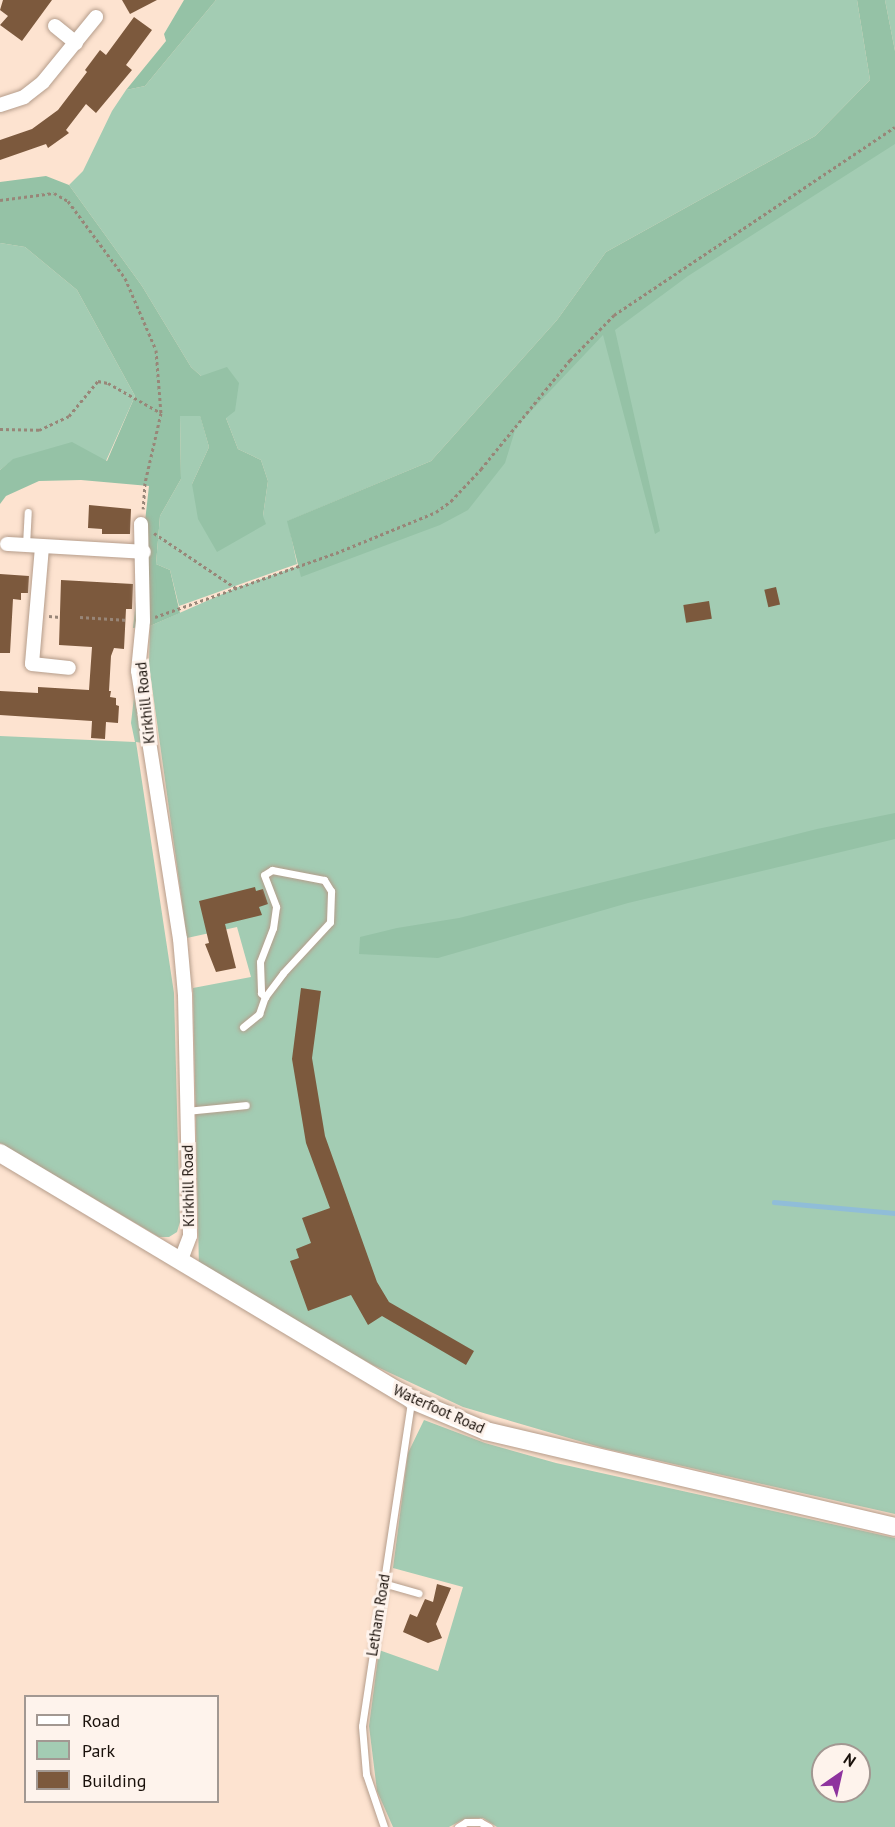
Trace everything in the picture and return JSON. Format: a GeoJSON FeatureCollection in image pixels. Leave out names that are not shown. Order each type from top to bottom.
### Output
{"type":"FeatureCollection","features":[{"type":"Feature","properties":{"kind":"street"},"geometry":{"type":"LineString","coordinates":[[0,105],[24,97],[43,82],[96,17]]}},
{"type":"Feature","properties":{"kind":"street"},"geometry":{"type":"LineString","coordinates":[[55,26],[76,43]]}},
{"type":"Feature","properties":{"kind":"street","name":"Kirkhill Road"},"geometry":{"type":"LineString","coordinates":[[141,525],[144,552],[143,621],[138,671],[180,939],[185,995],[190,1236],[180,1262]]}},
{"type":"Feature","properties":{"kind":"street"},"geometry":{"type":"LineString","coordinates":[[7,544],[144,552]]}},
{"type":"Feature","properties":{"kind":"street"},"geometry":{"type":"LineString","coordinates":[[42,547],[32,664],[69,668]]}},
{"type":"Feature","properties":{"kind":"street","name":"Waterfoot Road"},"geometry":{"type":"LineString","coordinates":[[0,1153],[412,1400],[497,1434],[895,1527]]}},
{"type":"Feature","properties":{"kind":"lane"},"geometry":{"type":"LineString","coordinates":[[26,545],[28,512]]}},
{"type":"Feature","properties":{"kind":"lane"},"geometry":{"type":"LineString","coordinates":[[243,1027],[259,1014],[265,997],[283,973],[330,922],[331,891],[324,880],[272,870],[264,875],[276,907],[273,928],[260,962],[261,993],[265,997]]}},
{"type":"Feature","properties":{"kind":"lane"},"geometry":{"type":"LineString","coordinates":[[187,1111],[246,1105]]}},
{"type":"Feature","properties":{"kind":"lane","name":"Letham Road"},"geometry":{"type":"LineString","coordinates":[[384,1827],[366,1774],[363,1734],[364,1701],[412,1400]]}},
{"type":"Feature","properties":{"kind":"lane"},"geometry":{"type":"LineString","coordinates":[[383,1583],[419,1593]]}},
{"type":"Feature","properties":{"kind":"lane"},"geometry":{"type":"LineString","coordinates":[[458,1827],[466,1822],[480,1822],[489,1827]]}},
{"type":"Feature","properties":{"kind":"path"},"geometry":{"type":"LineString","coordinates":[[80,618],[143,621],[336,553],[436,512],[451,501],[481,469],[570,360],[614,315],[895,127]]}},
{"type":"Feature","properties":{"kind":"path"},"geometry":{"type":"LineString","coordinates":[[0,200],[54,193],[68,201],[125,278],[156,350],[161,413],[145,483],[141,525],[236,588]]}},
{"type":"Feature","properties":{"kind":"path"},"geometry":{"type":"LineString","coordinates":[[0,429],[39,430],[69,416],[98,381],[108,383],[161,413]]}},
{"type":"Feature","properties":{"kind":"green space"},"geometry":{"type":"Polygon","coordinates":[[[184,0],[216,0],[145,86],[126,90],[166,41],[164,34],[184,0]]]}},
{"type":"Feature","properties":{"kind":"green space"},"geometry":{"type":"Polygon","coordinates":[[[216,0],[857,0],[870,80],[815,136],[606,252],[557,320],[431,461],[288,521],[297,564],[179,606],[170,570],[156,564],[160,516],[181,479],[180,416],[200,415],[209,447],[192,484],[263,516],[268,481],[261,460],[238,449],[226,418],[201,376],[191,367],[142,286],[69,185],[83,171],[112,111],[126,90],[145,86],[216,0]]]}},
{"type":"Feature","properties":{"kind":"green space"},"geometry":{"type":"Polygon","coordinates":[[[857,0],[885,0],[895,51],[895,144],[688,276],[615,330],[660,531],[655,534],[603,335],[516,427],[505,463],[468,510],[440,525],[301,577],[287,521],[431,461],[557,320],[606,252],[815,136],[870,80],[857,0]]]}},
{"type":"Feature","properties":{"kind":"green space"},"geometry":{"type":"Polygon","coordinates":[[[885,0],[895,0],[895,51],[885,0]]]}},
{"type":"Feature","properties":{"kind":"green space"},"geometry":{"type":"Polygon","coordinates":[[[895,127],[895,1514],[603,1448],[463,1407],[373,1365],[199,1268],[193,988],[251,977],[237,927],[187,938],[149,665],[150,626],[236,588],[304,564],[543,393],[596,331],[895,127]]]}},
{"type":"Feature","properties":{"kind":"green space"},"geometry":{"type":"Polygon","coordinates":[[[46,176],[69,185],[142,286],[191,367],[201,376],[227,367],[239,383],[235,411],[226,418],[238,449],[261,460],[268,481],[263,516],[266,524],[217,552],[198,519],[192,484],[209,447],[200,416],[180,416],[181,479],[160,516],[156,564],[170,570],[180,613],[150,626],[133,628],[149,486],[81,480],[39,481],[6,496],[0,504],[0,470],[13,459],[72,442],[107,461],[135,396],[77,290],[25,247],[0,243],[0,182],[46,176]]]}},
{"type":"Feature","properties":{"kind":"green space"},"geometry":{"type":"Polygon","coordinates":[[[0,243],[25,247],[77,290],[135,396],[106,461],[14,459],[0,470],[0,243]]]}},
{"type":"Feature","properties":{"kind":"green space"},"geometry":{"type":"Polygon","coordinates":[[[134,697],[143,743],[136,742],[174,993],[180,1222],[177,1232],[169,1237],[159,1237],[0,1143],[0,736],[135,742],[131,723],[134,697]]]}},
{"type":"Feature","properties":{"kind":"green space"},"geometry":{"type":"Polygon","coordinates":[[[895,813],[895,839],[628,903],[438,958],[359,954],[360,937],[397,928],[459,918],[817,829],[895,813]]]}},
{"type":"Feature","properties":{"kind":"green space"},"geometry":{"type":"Polygon","coordinates":[[[424,1420],[485,1443],[556,1463],[895,1538],[895,1827],[497,1827],[483,1818],[464,1819],[449,1827],[393,1827],[377,1791],[369,1726],[379,1650],[438,1671],[463,1587],[393,1568],[408,1453],[424,1420]]]}},
{"type":"Feature","properties":{"kind":"building"},"geometry":{"type":"Polygon","coordinates":[[[3,0],[52,0],[22,41],[0,25],[8,16],[0,10],[3,0]]]}},
{"type":"Feature","properties":{"kind":"building"},"geometry":{"type":"Polygon","coordinates":[[[122,0],[157,0],[130,14],[122,0]]]}},
{"type":"Feature","properties":{"kind":"building"},"geometry":{"type":"Polygon","coordinates":[[[134,17],[152,30],[126,65],[132,70],[96,113],[86,104],[66,130],[69,133],[48,148],[46,144],[0,160],[0,140],[32,129],[58,110],[87,72],[85,70],[100,50],[106,55],[134,17]]]}},
{"type":"Feature","properties":{"kind":"building"},"geometry":{"type":"Polygon","coordinates":[[[89,505],[131,509],[130,534],[102,534],[102,529],[88,528],[89,505]]]}},
{"type":"Feature","properties":{"kind":"building"},"geometry":{"type":"Polygon","coordinates":[[[0,574],[29,576],[28,593],[21,593],[21,600],[13,599],[10,653],[0,653],[0,574]]]}},
{"type":"Feature","properties":{"kind":"building"},"geometry":{"type":"Polygon","coordinates":[[[61,580],[133,584],[132,609],[126,609],[124,649],[114,648],[111,656],[109,691],[111,691],[110,697],[116,698],[116,705],[119,706],[118,723],[106,722],[105,739],[91,738],[92,721],[0,715],[0,691],[38,693],[38,687],[89,690],[92,647],[59,645],[61,580]]]}},
{"type":"Feature","properties":{"kind":"building"},"geometry":{"type":"Polygon","coordinates":[[[776,587],[780,605],[768,607],[764,590],[776,587]]]}},
{"type":"Feature","properties":{"kind":"building"},"geometry":{"type":"Polygon","coordinates":[[[709,601],[712,619],[686,623],[683,605],[709,601]]]}},
{"type":"Feature","properties":{"kind":"building"},"geometry":{"type":"Polygon","coordinates":[[[255,887],[256,891],[263,889],[268,904],[259,907],[262,915],[225,924],[236,968],[216,972],[205,944],[209,943],[199,901],[255,887]]]}},
{"type":"Feature","properties":{"kind":"building"},"geometry":{"type":"Polygon","coordinates":[[[301,988],[321,991],[312,1058],[325,1136],[377,1282],[389,1302],[474,1351],[466,1365],[382,1316],[368,1325],[351,1295],[308,1311],[290,1261],[299,1258],[296,1249],[311,1243],[302,1218],[330,1208],[306,1143],[292,1059],[301,988]]]}},
{"type":"Feature","properties":{"kind":"building"},"geometry":{"type":"Polygon","coordinates":[[[437,1584],[451,1588],[436,1624],[442,1638],[428,1643],[403,1632],[410,1614],[417,1617],[425,1599],[433,1602],[437,1584]]]}},
{"type":"Feature","properties":{"kind":"waterway"},"geometry":{"type":"LineString","coordinates":[[774,1202],[895,1213]]}}]}
